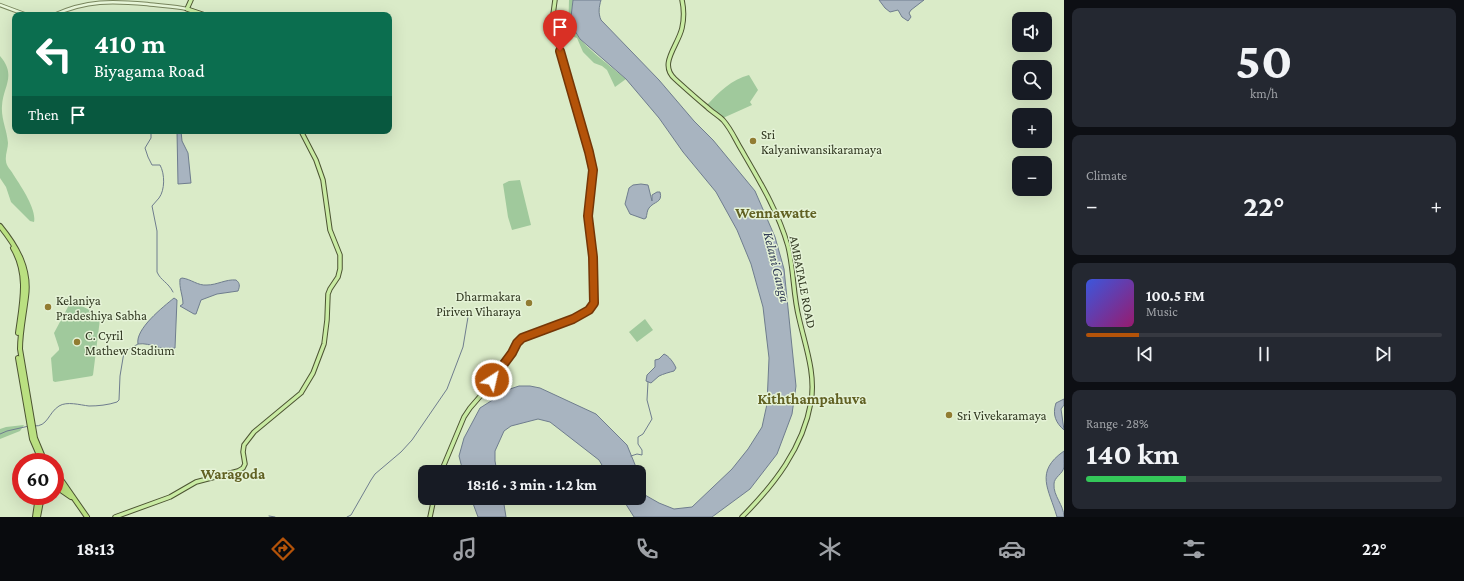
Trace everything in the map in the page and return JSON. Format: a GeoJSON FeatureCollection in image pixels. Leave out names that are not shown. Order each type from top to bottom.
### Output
{"type":"FeatureCollection","features":[{"type":"Feature","properties":{"kind":"highway"},"geometry":{"type":"LineString","coordinates":[[0,226],[11,239],[18,251],[26,278],[27,292],[20,335],[20,349],[30,421]]}},
{"type":"Feature","properties":{"kind":"highway"},"geometry":{"type":"LineString","coordinates":[[0,230],[16,252],[21,266],[24,292],[18,334],[18,351],[30,421],[36,441],[42,452]]}},
{"type":"Feature","properties":{"kind":"highway"},"geometry":{"type":"LineString","coordinates":[[32,429],[33,443],[38,453]]}},
{"type":"Feature","properties":{"kind":"highway"},"geometry":{"type":"LineString","coordinates":[[64,483],[87,517]]}},
{"type":"Feature","properties":{"kind":"highway"},"geometry":{"type":"LineString","coordinates":[[64,488],[69,490]]}},
{"type":"Feature","properties":{"kind":"highway"},"geometry":{"type":"LineString","coordinates":[[64,491],[69,494],[84,517]]}},
{"type":"Feature","properties":{"kind":"highway"},"geometry":{"type":"LineString","coordinates":[[37,517],[38,505]]}},
{"type":"Feature","properties":{"kind":"highway"},"geometry":{"type":"LineString","coordinates":[[37,517],[40,505]]}},
{"type":"Feature","properties":{"kind":"main road"},"geometry":{"type":"LineString","coordinates":[[191,0],[187,9],[196,12]]}},
{"type":"Feature","properties":{"kind":"main road"},"geometry":{"type":"LineString","coordinates":[[444,465],[464,417],[512,353],[519,340],[527,335],[578,317],[589,310],[594,303],[593,257],[588,216],[593,170],[572,88],[553,29],[552,22],[555,0]]}},
{"type":"Feature","properties":{"kind":"main road","name":"AMBATALE ROAD"},"geometry":{"type":"LineString","coordinates":[[682,0],[683,22],[677,42],[669,60],[667,67],[668,71],[675,79],[723,120],[733,132],[739,145],[756,172],[774,209],[790,256],[796,306],[811,371],[812,401],[794,448],[785,466],[770,488],[742,517]]}},
{"type":"Feature","properties":{"kind":"main road"},"geometry":{"type":"LineString","coordinates":[[115,517],[170,497],[196,482],[242,469],[245,464],[243,452],[244,445],[254,432],[301,393],[313,373],[324,344],[328,294],[338,277],[340,255],[330,230],[325,188],[313,154],[303,134]]}},
{"type":"Feature","properties":{"kind":"main road"},"geometry":{"type":"LineString","coordinates":[[430,517],[433,505]]}},
{"type":"Feature","properties":{"kind":"street"},"geometry":{"type":"LineString","coordinates":[[62,12],[77,6],[98,2],[128,3],[187,9]]}},
{"type":"Feature","properties":{"kind":"street"},"geometry":{"type":"LineString","coordinates":[[0,5],[19,12]]}},
{"type":"Feature","properties":{"kind":"green space"},"geometry":{"type":"Polygon","coordinates":[[[569,0],[573,0],[572,8],[575,31],[583,43],[626,79],[615,87],[607,70],[594,63],[583,52],[577,38],[568,35],[569,0]]]}},
{"type":"Feature","properties":{"kind":"green space"},"geometry":{"type":"Polygon","coordinates":[[[0,56],[8,69],[8,81],[2,106],[2,115],[8,143],[6,163],[31,204],[34,222],[30,221],[11,202],[6,187],[0,178],[0,56]]]}},
{"type":"Feature","properties":{"kind":"green space"},"geometry":{"type":"Polygon","coordinates":[[[749,75],[758,90],[750,102],[752,105],[723,118],[707,105],[731,83],[749,75]]]}},
{"type":"Feature","properties":{"kind":"green space"},"geometry":{"type":"Polygon","coordinates":[[[520,180],[531,225],[512,230],[508,217],[503,184],[509,181],[520,180]]]}},
{"type":"Feature","properties":{"kind":"green space","name":"C. Cyril Mathew Stadium"},"geometry":{"type":"Polygon","coordinates":[[[78,304],[99,315],[100,319],[93,375],[55,382],[53,381],[51,358],[59,350],[59,348],[54,333],[69,305],[78,304]]]}},
{"type":"Feature","properties":{"kind":"green space"},"geometry":{"type":"Polygon","coordinates":[[[645,319],[653,330],[637,342],[629,332],[645,319]]]}},
{"type":"Feature","properties":{"kind":"green space"},"geometry":{"type":"Polygon","coordinates":[[[24,425],[20,431],[0,439],[0,429],[24,425]]]}},
{"type":"Feature","properties":{"kind":"water","name":"Kelani Ganga"},"geometry":{"type":"Polygon","coordinates":[[[573,0],[601,0],[599,15],[601,20],[659,80],[694,121],[713,140],[755,191],[775,237],[784,269],[796,386],[792,414],[777,454],[750,489],[712,517],[634,517],[626,505],[646,505],[646,496],[674,509],[692,507],[732,469],[748,449],[762,427],[767,404],[769,358],[763,307],[751,264],[737,230],[716,192],[683,152],[659,118],[626,79],[580,39],[575,31],[571,17],[573,0]]]}},
{"type":"Feature","properties":{"kind":"water"},"geometry":{"type":"Polygon","coordinates":[[[879,0],[924,0],[911,10],[909,13],[911,17],[908,21],[902,17],[898,10],[890,12],[879,0]]]}},
{"type":"Feature","properties":{"kind":"water"},"geometry":{"type":"Polygon","coordinates":[[[177,134],[181,134],[182,141],[188,153],[191,183],[178,184],[177,134]]]}},
{"type":"Feature","properties":{"kind":"water"},"geometry":{"type":"Polygon","coordinates":[[[633,185],[648,185],[652,201],[652,195],[657,192],[660,192],[661,196],[659,200],[648,209],[646,218],[644,219],[630,214],[625,204],[629,188],[633,185]]]}},
{"type":"Feature","properties":{"kind":"water"},"geometry":{"type":"Polygon","coordinates":[[[182,278],[204,285],[236,280],[239,283],[239,288],[238,291],[217,294],[201,300],[196,314],[194,314],[180,306],[183,304],[180,282],[180,279],[182,278]]]}},
{"type":"Feature","properties":{"kind":"water"},"geometry":{"type":"Polygon","coordinates":[[[174,298],[177,300],[175,348],[166,349],[147,344],[138,344],[138,338],[145,325],[174,298]]]}},
{"type":"Feature","properties":{"kind":"water"},"geometry":{"type":"Polygon","coordinates":[[[664,354],[674,364],[676,368],[674,371],[659,376],[651,383],[646,381],[647,375],[655,367],[655,360],[659,359],[664,354]]]}},
{"type":"Feature","properties":{"kind":"water"},"geometry":{"type":"Polygon","coordinates":[[[519,386],[540,388],[596,414],[627,445],[635,465],[602,465],[599,460],[550,422],[538,419],[511,426],[504,431],[495,451],[496,465],[461,465],[459,456],[464,438],[480,408],[510,389],[519,386]]]}},
{"type":"Feature","properties":{"kind":"water"},"geometry":{"type":"Polygon","coordinates":[[[1064,399],[1064,405],[1061,409],[1064,430],[1057,422],[1054,411],[1056,403],[1064,399]]]}},
{"type":"Feature","properties":{"kind":"water"},"geometry":{"type":"Polygon","coordinates":[[[1064,451],[1064,467],[1062,472],[1055,479],[1054,488],[1064,513],[1064,517],[1057,517],[1048,489],[1046,474],[1049,466],[1064,451]]]}},
{"type":"Feature","properties":{"kind":"water"},"geometry":{"type":"Polygon","coordinates":[[[474,505],[504,505],[506,517],[478,517],[474,505]]]}},
{"type":"Feature","properties":{"kind":"waterway"},"geometry":{"type":"LineString","coordinates":[[151,134],[151,138],[145,148],[152,165],[160,165],[163,177],[161,195],[152,206],[157,231],[157,272],[160,278],[173,292]]}},
{"type":"Feature","properties":{"kind":"waterway"},"geometry":{"type":"LineString","coordinates":[[347,517],[351,515],[375,474],[401,452],[412,440],[447,389],[463,347],[468,317]]}},
{"type":"Feature","properties":{"kind":"waterway"},"geometry":{"type":"LineString","coordinates":[[34,426],[39,426],[45,422],[55,409],[62,405],[78,404],[96,406],[117,402],[119,400],[120,376],[124,352],[138,344]]}},
{"type":"Feature","properties":{"kind":"waterway"},"geometry":{"type":"LineString","coordinates":[[631,456],[637,454],[642,455],[642,450],[638,444],[638,437],[643,434],[652,419],[647,400],[648,382]]}},
{"type":"Feature","properties":{"kind":"waterway"},"geometry":{"type":"LineString","coordinates":[[0,434],[29,426]]}},
{"type":"Feature","properties":{"kind":"waterway"},"geometry":{"type":"LineString","coordinates":[[269,516],[275,517]]}},
{"type":"Feature","properties":{"kind":"place","name":"Sri Kalyaniwansikaramaya"},"geometry":{"type":"Point","coordinates":[753,141]}},
{"type":"Feature","properties":{"kind":"place","name":"Dharmakara Piriven Viharaya"},"geometry":{"type":"Point","coordinates":[529,303]}},
{"type":"Feature","properties":{"kind":"place","name":"Kelaniya Pradeshiya Sabha"},"geometry":{"type":"Point","coordinates":[48,307]}},
{"type":"Feature","properties":{"kind":"place","name":"C. Cyril Mathew Stadium"},"geometry":{"type":"Point","coordinates":[77,342]}},
{"type":"Feature","properties":{"kind":"place","name":"Sri Vivekaramaya"},"geometry":{"type":"Point","coordinates":[949,415]}},
{"type":"Feature","properties":{"kind":"district","name":"Wennawatte"},"geometry":{"type":"Point","coordinates":[776,213]}},
{"type":"Feature","properties":{"kind":"district","name":"Kiththampahuva"},"geometry":{"type":"Point","coordinates":[812,399]}},
{"type":"Feature","properties":{"kind":"district","name":"Waragoda"},"geometry":{"type":"Point","coordinates":[233,474]}},
{"type":"Feature","properties":{"kind":"route"},"geometry":{"type":"LineString","coordinates":[[492,380],[512,353],[519,340],[527,335],[584,314],[594,305],[594,266],[588,216],[593,170],[572,88],[560,51]]}}]}
